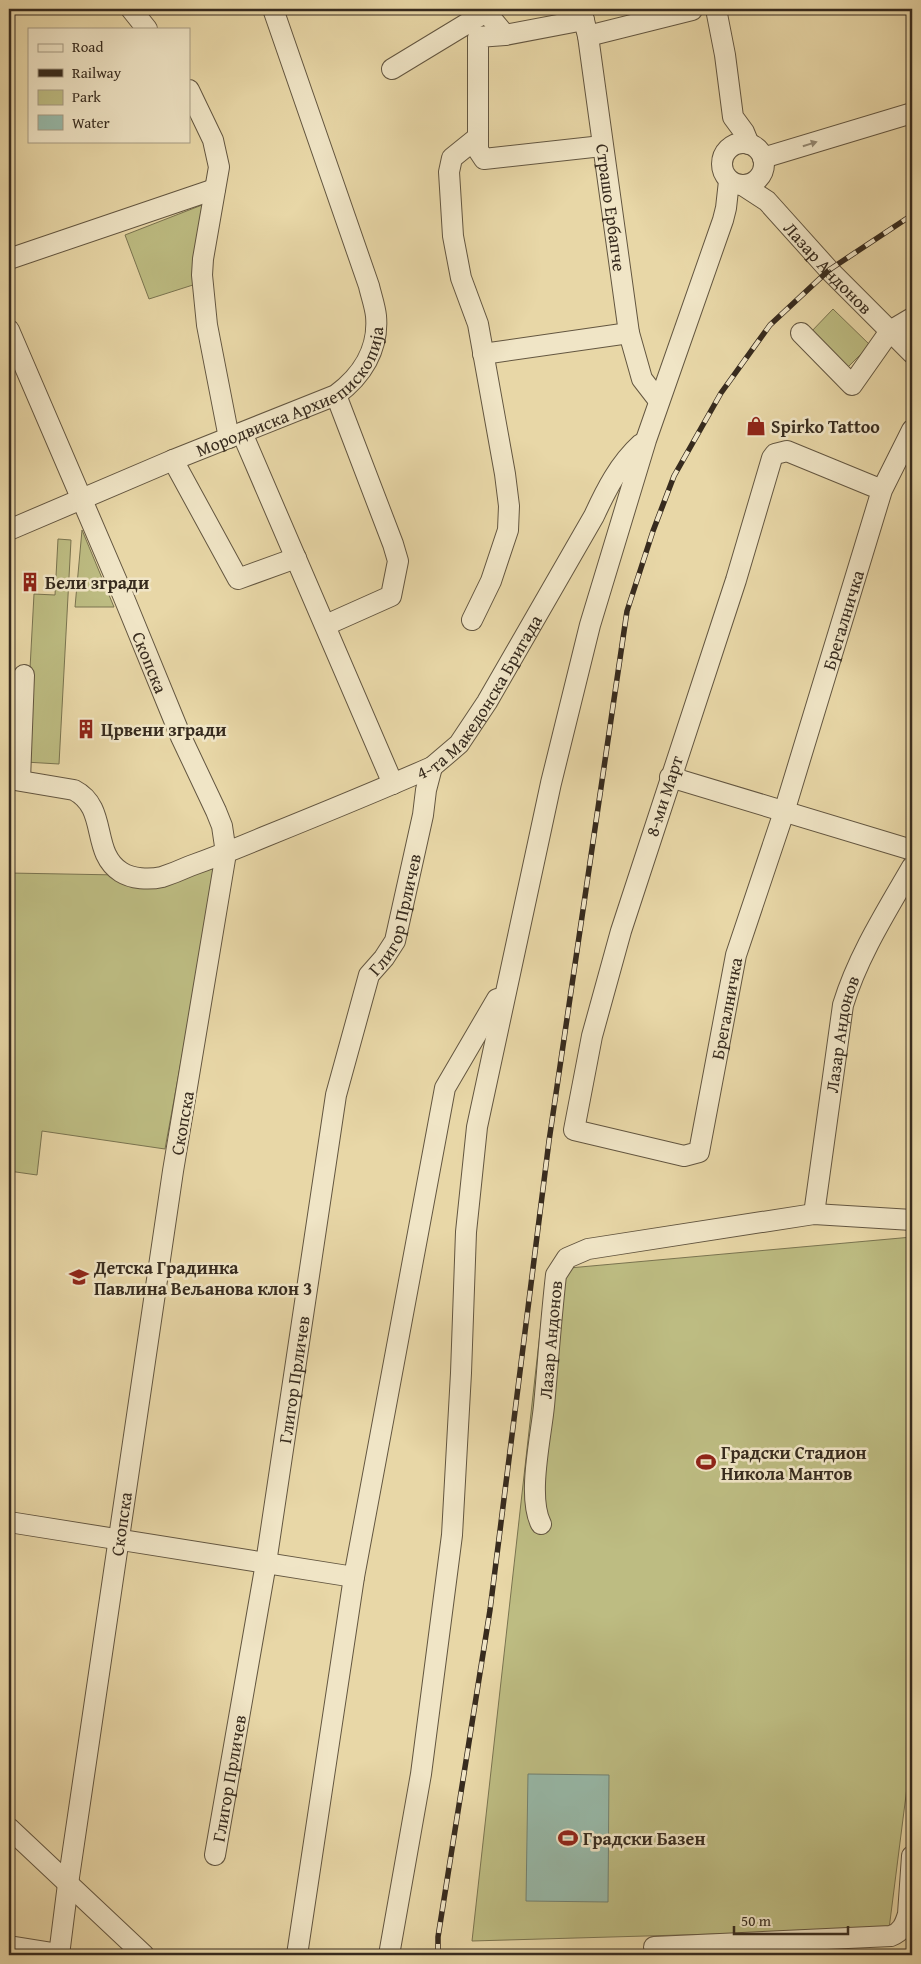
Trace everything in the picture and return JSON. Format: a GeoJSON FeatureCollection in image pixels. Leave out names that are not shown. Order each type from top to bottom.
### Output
{"type":"FeatureCollection","features":[{"type":"Feature","properties":{"kind":"street"},"geometry":{"type":"LineString","coordinates":[[131,9],[146,28]]}},
{"type":"Feature","properties":{"kind":"street","name":"Мородвиска Архиепископија"},"geometry":{"type":"LineString","coordinates":[[9,530],[173,460],[336,395],[350,385],[360,374],[368,359],[376,330],[376,314],[273,9]]}},
{"type":"Feature","properties":{"kind":"street"},"geometry":{"type":"LineString","coordinates":[[283,37],[287,9]]}},
{"type":"Feature","properties":{"kind":"street"},"geometry":{"type":"LineString","coordinates":[[716,9],[726,55],[733,117],[727,131],[727,150],[721,162],[724,176],[737,184],[754,182],[758,159]]}},
{"type":"Feature","properties":{"kind":"street"},"geometry":{"type":"LineString","coordinates":[[602,146],[484,159],[478,150],[478,37],[692,10]]}},
{"type":"Feature","properties":{"kind":"street"},"geometry":{"type":"LineString","coordinates":[[392,69],[486,12],[505,35]]}},
{"type":"Feature","properties":{"kind":"street","name":"Страшо Ербапче"},"geometry":{"type":"LineString","coordinates":[[585,22],[629,332],[642,379],[658,401]]}},
{"type":"Feature","properties":{"kind":"street"},"geometry":{"type":"LineString","coordinates":[[190,92],[213,140],[219,167],[203,259],[202,275],[207,325],[236,435],[296,558],[393,784]]}},
{"type":"Feature","properties":{"kind":"street"},"geometry":{"type":"LineString","coordinates":[[758,159],[912,113]]}},
{"type":"Feature","properties":{"kind":"street","name":"Лазар Андонов"},"geometry":{"type":"LineString","coordinates":[[733,117],[744,132],[758,159],[767,201]]}},
{"type":"Feature","properties":{"kind":"street"},"geometry":{"type":"LineString","coordinates":[[472,620],[491,581],[508,530],[509,506],[478,324],[460,278],[454,244],[450,172],[452,158],[478,137]]}},
{"type":"Feature","properties":{"kind":"street"},"geometry":{"type":"LineString","coordinates":[[727,150],[737,144],[758,159]]}},
{"type":"Feature","properties":{"kind":"street"},"geometry":{"type":"LineString","coordinates":[[389,1955],[420,1774],[452,1535],[461,1373],[466,1232],[478,1127],[551,783],[590,625],[658,401],[726,208],[732,201],[737,184]]}},
{"type":"Feature","properties":{"kind":"street","name":"Лазар Андонов"},"geometry":{"type":"LineString","coordinates":[[737,184],[767,201],[829,270],[912,353]]}},
{"type":"Feature","properties":{"kind":"street"},"geometry":{"type":"LineString","coordinates":[[9,259],[215,188]]}},
{"type":"Feature","properties":{"kind":"street"},"geometry":{"type":"LineString","coordinates":[[801,333],[852,385],[890,332],[912,318]]}},
{"type":"Feature","properties":{"kind":"street","name":"Скопска"},"geometry":{"type":"LineString","coordinates":[[9,330],[82,498],[181,737],[222,826],[226,853],[173,1171],[59,1954]]}},
{"type":"Feature","properties":{"kind":"street"},"geometry":{"type":"LineString","coordinates":[[483,354],[629,332]]}},
{"type":"Feature","properties":{"kind":"street"},"geometry":{"type":"LineString","coordinates":[[326,625],[391,596],[398,562],[393,544],[336,395]]}},
{"type":"Feature","properties":{"kind":"street","name":"Брегалничка"},"geometry":{"type":"LineString","coordinates":[[700,1152],[736,955],[784,812],[882,490],[912,430]]}},
{"type":"Feature","properties":{"kind":"street","name":"4-та Македонска Бригада"},"geometry":{"type":"LineString","coordinates":[[14,779],[74,790],[86,798],[93,808],[107,856],[114,866],[128,876],[148,878],[161,877],[226,853],[432,766],[459,744],[519,648],[594,516],[607,489],[633,451],[646,440]]}},
{"type":"Feature","properties":{"kind":"street","name":"8-ми Март"},"geometry":{"type":"LineString","coordinates":[[700,1152],[684,1156],[574,1130],[592,1036],[621,931],[670,776],[736,580],[772,458],[775,454],[787,450],[882,490]]}},
{"type":"Feature","properties":{"kind":"street"},"geometry":{"type":"LineString","coordinates":[[173,460],[238,579],[296,558]]}},
{"type":"Feature","properties":{"kind":"street"},"geometry":{"type":"LineString","coordinates":[[14,779],[24,675]]}},
{"type":"Feature","properties":{"kind":"street","name":"Глигор Прличев"},"geometry":{"type":"LineString","coordinates":[[215,1855],[266,1564],[336,1095],[369,975],[384,958],[395,941],[432,766]]}},
{"type":"Feature","properties":{"kind":"street"},"geometry":{"type":"LineString","coordinates":[[670,776],[912,850]]}},
{"type":"Feature","properties":{"kind":"street","name":"Лазар Андонов"},"geometry":{"type":"LineString","coordinates":[[814,1214],[843,1005],[850,981],[879,925],[912,868]]}},
{"type":"Feature","properties":{"kind":"street"},"geometry":{"type":"LineString","coordinates":[[297,1955],[354,1577],[445,1088],[498,999],[505,996]]}},
{"type":"Feature","properties":{"kind":"street","name":"Лазар Андонов"},"geometry":{"type":"LineString","coordinates":[[541,1524],[536,1516],[537,1463],[556,1275],[567,1258],[588,1249],[814,1214],[912,1220]]}},
{"type":"Feature","properties":{"kind":"street"},"geometry":{"type":"LineString","coordinates":[[9,1522],[354,1577]]}},
{"type":"Feature","properties":{"kind":"street"},"geometry":{"type":"LineString","coordinates":[[9,1828],[144,1955]]}},
{"type":"Feature","properties":{"kind":"street"},"geometry":{"type":"LineString","coordinates":[[654,1947],[891,1936],[899,1933],[906,1923],[912,1856]]}},
{"type":"Feature","properties":{"kind":"street"},"geometry":{"type":"LineString","coordinates":[[9,1946],[59,1954]]}},
{"type":"Feature","properties":{"kind":"green space"},"geometry":{"type":"Polygon","coordinates":[[[202,205],[196,284],[149,299],[125,235],[202,205]]]}},
{"type":"Feature","properties":{"kind":"green space"},"geometry":{"type":"Polygon","coordinates":[[[833,309],[870,345],[847,368],[810,333],[833,309]]]}},
{"type":"Feature","properties":{"kind":"green space"},"geometry":{"type":"Polygon","coordinates":[[[82,530],[114,607],[75,607],[82,530]]]}},
{"type":"Feature","properties":{"kind":"green space"},"geometry":{"type":"Polygon","coordinates":[[[58,539],[71,540],[59,764],[25,762],[34,594],[55,595],[58,539]]]}},
{"type":"Feature","properties":{"kind":"green space"},"geometry":{"type":"Polygon","coordinates":[[[217,865],[165,1149],[42,1131],[37,1175],[9,1171],[9,873],[119,875],[217,865]]]}},
{"type":"Feature","properties":{"kind":"green space"},"geometry":{"type":"Polygon","coordinates":[[[912,1237],[912,1748],[889,1929],[472,1941],[547,1270],[912,1237]]]}},
{"type":"Feature","properties":{"kind":"water","name":"Градски Базен"},"geometry":{"type":"Polygon","coordinates":[[[528,1774],[609,1775],[608,1902],[526,1901],[528,1774]]]}},
{"type":"Feature","properties":{"kind":"railway"},"geometry":{"type":"LineString","coordinates":[[438,1955],[438,1937],[490,1610],[549,1141],[627,611],[653,531],[674,476],[721,393],[770,325],[829,270],[912,215]]}},
{"type":"Feature","properties":{"kind":"place","name":"Spirko Tattoo"},"geometry":{"type":"Point","coordinates":[756,426]}},
{"type":"Feature","properties":{"kind":"place","name":"Бели згради"},"geometry":{"type":"Point","coordinates":[30,582]}},
{"type":"Feature","properties":{"kind":"place","name":"Црвени згради"},"geometry":{"type":"Point","coordinates":[86,729]}},
{"type":"Feature","properties":{"kind":"place","name":"Детска Градинка Павлина Вељанова клон 3"},"geometry":{"type":"Point","coordinates":[79,1277]}},
{"type":"Feature","properties":{"kind":"place","name":"Градски Стадион Никола Мантов"},"geometry":{"type":"Point","coordinates":[706,1462]}},
{"type":"Feature","properties":{"kind":"place","name":"Градски Базен"},"geometry":{"type":"Point","coordinates":[568,1838]}}]}
